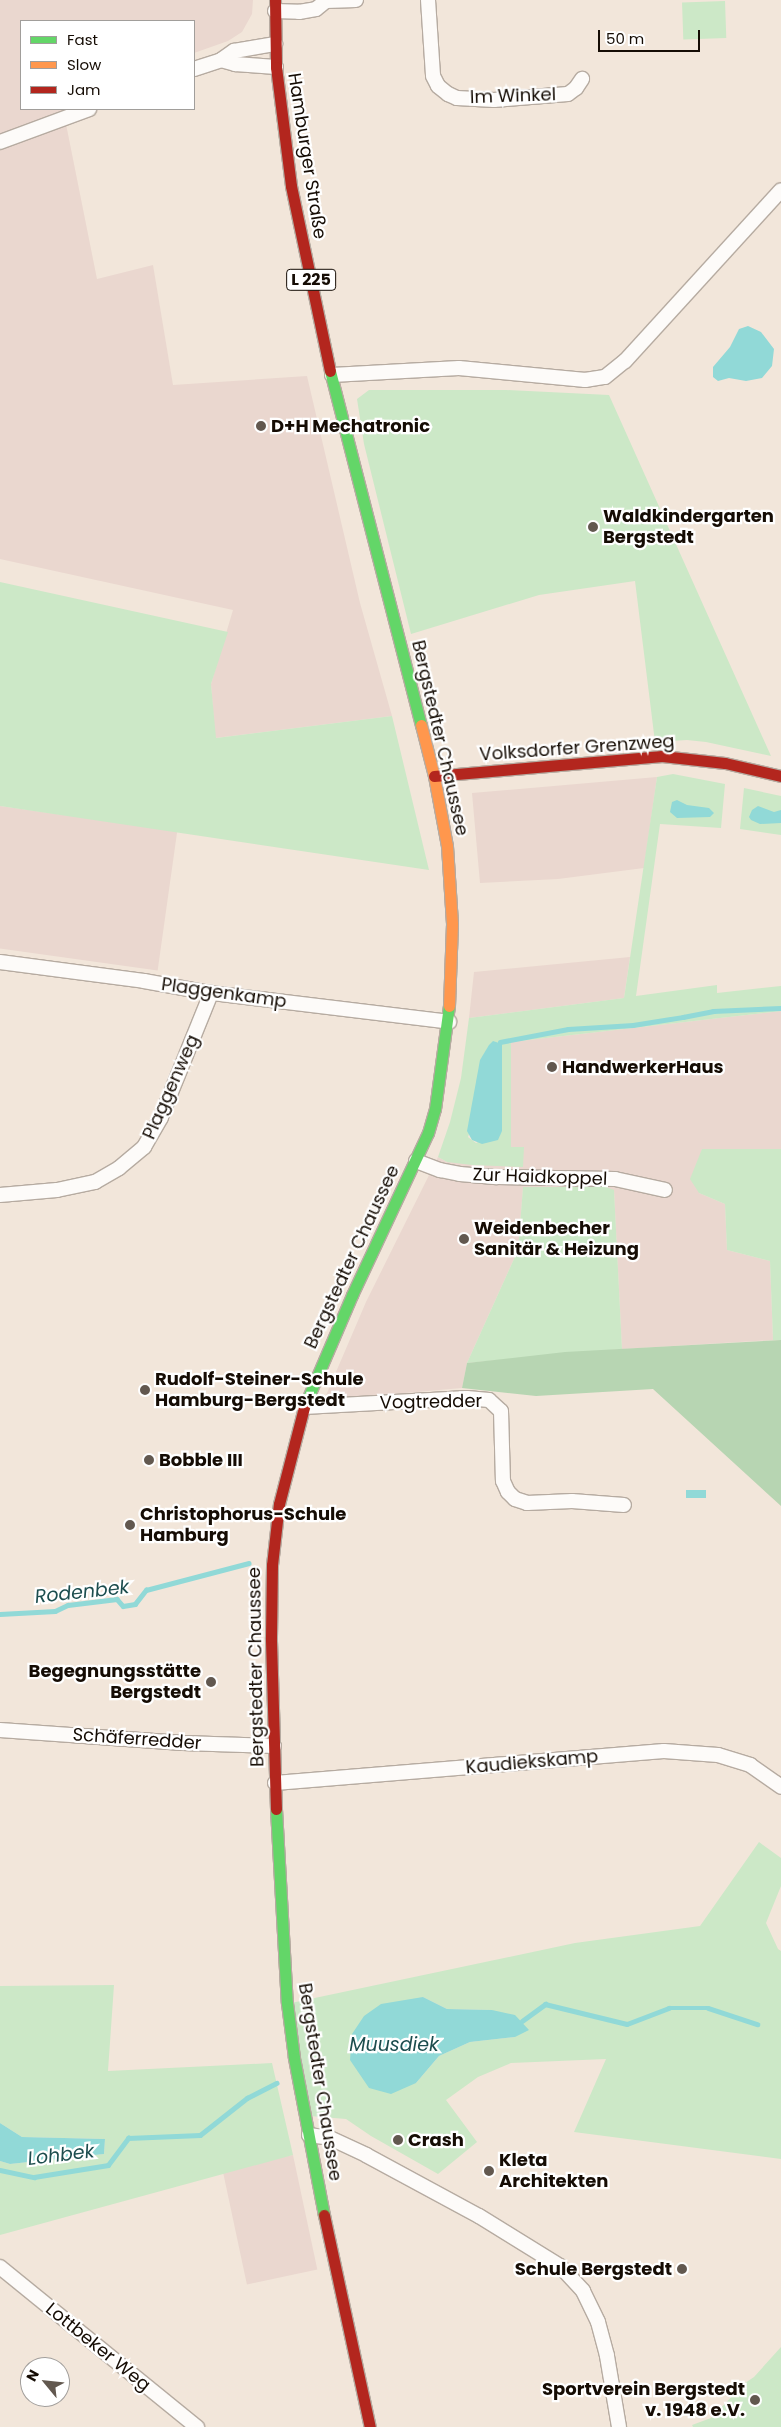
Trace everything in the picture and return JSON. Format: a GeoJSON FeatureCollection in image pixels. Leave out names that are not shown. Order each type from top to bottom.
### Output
{"type":"FeatureCollection","features":[{"type":"Feature","properties":{"kind":"main road","name":"Hamburger Straße"},"geometry":{"type":"LineString","coordinates":[[275,6],[276,67],[291,186],[332,375]]}},
{"type":"Feature","properties":{"kind":"main road","name":"Bergstedter Chaussee"},"geometry":{"type":"LineString","coordinates":[[332,375],[376,557],[434,776],[448,858],[452,924],[449,1022],[435,1109],[428,1133],[416,1161],[352,1295],[304,1407],[295,1435],[279,1504],[272,1564],[275,1783],[287,2003],[329,2244],[370,2427]]}},
{"type":"Feature","properties":{"kind":"main road","name":"Volksdorfer Grenzweg"},"geometry":{"type":"LineString","coordinates":[[434,776],[662,756],[717,762],[781,776]]}},
{"type":"Feature","properties":{"kind":"street"},"geometry":{"type":"LineString","coordinates":[[275,6],[299,12],[316,9],[325,1],[356,0]]}},
{"type":"Feature","properties":{"kind":"street","name":"Im Winkel"},"geometry":{"type":"LineString","coordinates":[[428,0],[433,76],[438,86],[448,94],[457,98],[494,100],[560,95],[568,94],[576,88],[582,79]]}},
{"type":"Feature","properties":{"kind":"street"},"geometry":{"type":"LineString","coordinates":[[195,69],[221,60],[234,51],[275,44]]}},
{"type":"Feature","properties":{"kind":"street"},"geometry":{"type":"LineString","coordinates":[[221,60],[234,64],[276,67]]}},
{"type":"Feature","properties":{"kind":"street"},"geometry":{"type":"LineString","coordinates":[[0,142],[86,110]]}},
{"type":"Feature","properties":{"kind":"street"},"geometry":{"type":"LineString","coordinates":[[332,375],[459,368],[585,380],[605,377],[618,369],[781,190]]}},
{"type":"Feature","properties":{"kind":"street","name":"Plaggenkamp"},"geometry":{"type":"LineString","coordinates":[[0,962],[144,981],[211,993],[449,1022]]}},
{"type":"Feature","properties":{"kind":"street","name":"Plaggenweg"},"geometry":{"type":"LineString","coordinates":[[0,1195],[57,1190],[95,1182],[119,1168],[144,1147],[161,1117],[211,993]]}},
{"type":"Feature","properties":{"kind":"street","name":"Zur Haidkoppel"},"geometry":{"type":"LineString","coordinates":[[416,1161],[440,1170],[460,1174],[497,1177],[615,1179],[665,1190]]}},
{"type":"Feature","properties":{"kind":"street","name":"Vogtredder"},"geometry":{"type":"LineString","coordinates":[[304,1407],[468,1398],[490,1400],[501,1411],[503,1481],[508,1492],[515,1499],[527,1503],[572,1501],[624,1505]]}},
{"type":"Feature","properties":{"kind":"street","name":"Schäferredder"},"geometry":{"type":"LineString","coordinates":[[0,1730],[274,1746]]}},
{"type":"Feature","properties":{"kind":"street","name":"Kaudiekskamp"},"geometry":{"type":"LineString","coordinates":[[275,1783],[664,1751],[718,1755],[750,1765],[781,1787]]}},
{"type":"Feature","properties":{"kind":"street"},"geometry":{"type":"LineString","coordinates":[[309,2135],[330,2138],[366,2155],[479,2216],[560,2266],[583,2291],[598,2322],[608,2356],[619,2427]]}},
{"type":"Feature","properties":{"kind":"street","name":"Lottbeker Weg"},"geometry":{"type":"LineString","coordinates":[[0,2267],[197,2427]]}},
{"type":"Feature","properties":{"kind":"shaded area"},"geometry":{"type":"Polygon","coordinates":[[[0,0],[253,0],[252,14],[242,32],[228,41],[195,53],[195,20],[20,20],[20,110],[63,110],[97,279],[153,265],[173,385],[307,376],[360,603],[392,716],[215,738],[211,684],[233,610],[0,559],[0,0]]]}},
{"type":"Feature","properties":{"kind":"shaded area"},"geometry":{"type":"Polygon","coordinates":[[[657,777],[644,868],[558,879],[480,883],[472,793],[657,777]]]}},
{"type":"Feature","properties":{"kind":"shaded area"},"geometry":{"type":"Polygon","coordinates":[[[0,806],[177,831],[158,971],[0,948],[0,806]]]}},
{"type":"Feature","properties":{"kind":"shaded area"},"geometry":{"type":"Polygon","coordinates":[[[630,957],[624,998],[469,1018],[474,972],[630,957]]]}},
{"type":"Feature","properties":{"kind":"shaded area"},"geometry":{"type":"Polygon","coordinates":[[[781,1011],[781,1149],[702,1149],[699,1193],[725,1204],[727,1250],[770,1261],[773,1340],[622,1349],[614,1190],[523,1188],[518,1250],[467,1363],[462,1388],[324,1400],[366,1302],[438,1157],[447,1162],[511,1148],[511,1042],[781,1011]]]}},
{"type":"Feature","properties":{"kind":"shaded area"},"geometry":{"type":"Polygon","coordinates":[[[293,2155],[317,2269],[247,2284],[223,2170],[293,2155]]]}},
{"type":"Feature","properties":{"kind":"green space"},"geometry":{"type":"Polygon","coordinates":[[[725,1],[726,38],[683,39],[682,3],[725,1]]]}},
{"type":"Feature","properties":{"kind":"green space"},"geometry":{"type":"Polygon","coordinates":[[[369,390],[506,390],[609,395],[771,756],[706,742],[687,740],[655,742],[635,581],[539,595],[411,634],[364,444],[357,399],[369,390]]]}},
{"type":"Feature","properties":{"kind":"green space"},"geometry":{"type":"Polygon","coordinates":[[[0,582],[228,632],[211,684],[216,738],[392,716],[429,870],[0,806],[0,582]]]}},
{"type":"Feature","properties":{"kind":"green space"},"geometry":{"type":"Polygon","coordinates":[[[673,774],[725,784],[721,828],[660,824],[636,996],[717,985],[717,993],[781,986],[781,1011],[511,1042],[511,1147],[524,1147],[523,1167],[472,1165],[447,1162],[438,1157],[450,1122],[461,1078],[469,1018],[624,998],[657,777],[673,774]],[[502,1047],[468,1137],[476,1143],[502,1131],[502,1047]]]}},
{"type":"Feature","properties":{"kind":"green space"},"geometry":{"type":"Polygon","coordinates":[[[744,788],[781,796],[781,835],[740,829],[744,788]]]}},
{"type":"Feature","properties":{"kind":"green space"},"geometry":{"type":"Polygon","coordinates":[[[702,1149],[781,1149],[781,1340],[773,1340],[770,1261],[727,1250],[725,1204],[699,1193],[690,1179],[702,1149]]]}},
{"type":"Feature","properties":{"kind":"green space"},"geometry":{"type":"Polygon","coordinates":[[[523,1187],[606,1187],[614,1190],[622,1349],[467,1363],[518,1250],[523,1187]]]}},
{"type":"Feature","properties":{"kind":"green space"},"geometry":{"type":"Polygon","coordinates":[[[781,1340],[781,1506],[653,1389],[536,1396],[462,1388],[467,1363],[565,1352],[781,1340]]]}},
{"type":"Feature","properties":{"kind":"green space"},"geometry":{"type":"Polygon","coordinates":[[[759,1842],[781,1858],[781,1886],[766,1923],[778,1949],[781,1951],[781,2159],[574,2132],[606,2059],[511,2063],[478,2077],[446,2100],[477,2142],[438,2174],[371,2136],[346,2119],[310,2116],[291,2003],[575,1943],[700,1926],[759,1842]],[[423,1997],[416,2083],[439,2056],[470,2042],[515,2037],[492,2010],[447,2009],[423,1997]]]}},
{"type":"Feature","properties":{"kind":"green space"},"geometry":{"type":"Polygon","coordinates":[[[114,1985],[108,2071],[272,2063],[293,2155],[0,2235],[0,2161],[10,2164],[104,2154],[105,2139],[22,2137],[0,2123],[0,1986],[114,1985]]]}},
{"type":"Feature","properties":{"kind":"green space","name":"Sportverein Bergstedt v. 1948 e.V."},"geometry":{"type":"Polygon","coordinates":[[[781,2347],[781,2427],[693,2427],[692,2425],[711,2418],[745,2383],[754,2377],[781,2347]]]}},
{"type":"Feature","properties":{"kind":"water"},"geometry":{"type":"Polygon","coordinates":[[[748,326],[761,332],[774,349],[772,366],[762,378],[746,381],[729,378],[718,381],[713,377],[713,367],[730,347],[739,329],[748,326]]]}},
{"type":"Feature","properties":{"kind":"water"},"geometry":{"type":"Polygon","coordinates":[[[677,800],[687,805],[709,808],[714,813],[710,817],[677,818],[670,812],[672,802],[677,800]]]}},
{"type":"Feature","properties":{"kind":"water"},"geometry":{"type":"Polygon","coordinates":[[[758,806],[774,812],[781,810],[781,823],[760,824],[751,820],[749,817],[752,810],[758,806]]]}},
{"type":"Feature","properties":{"kind":"water"},"geometry":{"type":"Polygon","coordinates":[[[493,1041],[502,1044],[502,1131],[498,1140],[482,1144],[472,1140],[467,1131],[480,1060],[493,1041]]]}},
{"type":"Feature","properties":{"kind":"water"},"geometry":{"type":"Polygon","coordinates":[[[686,1490],[706,1490],[706,1498],[686,1498],[686,1490]]]}},
{"type":"Feature","properties":{"kind":"water","name":"Muusdiek"},"geometry":{"type":"Polygon","coordinates":[[[423,1997],[447,2009],[492,2010],[515,2015],[529,2030],[515,2037],[470,2042],[439,2056],[416,2083],[391,2094],[369,2088],[350,2060],[352,2034],[364,2016],[381,2004],[423,1997]]]}},
{"type":"Feature","properties":{"kind":"water"},"geometry":{"type":"Polygon","coordinates":[[[0,2123],[22,2137],[105,2139],[104,2154],[10,2164],[0,2161],[0,2123]]]}},
{"type":"Feature","properties":{"kind":"waterway"},"geometry":{"type":"LineString","coordinates":[[500,1042],[568,1029],[633,1025],[713,1011],[781,1008]]}},
{"type":"Feature","properties":{"kind":"waterway","name":"Rodenbek"},"geometry":{"type":"LineString","coordinates":[[0,1614],[55,1611],[68,1605],[117,1599],[123,1606],[135,1604],[146,1590],[249,1563]]}},
{"type":"Feature","properties":{"kind":"waterway","name":"Lohbek"},"geometry":{"type":"LineString","coordinates":[[522,2021],[545,2004],[627,2024],[669,2008],[708,2008],[757,2024]]}},
{"type":"Feature","properties":{"kind":"waterway","name":"Lohbek"},"geometry":{"type":"LineString","coordinates":[[0,2170],[34,2177],[108,2165],[128,2138],[200,2135],[247,2098],[276,2083]]}},
{"type":"Feature","properties":{"kind":"traffic: fast"},"geometry":{"type":"LineString","coordinates":[[330,371],[421,725]]}},
{"type":"Feature","properties":{"kind":"traffic: fast"},"geometry":{"type":"LineString","coordinates":[[304,1407],[352,1295],[428,1133],[435,1109],[449,1006]]}},
{"type":"Feature","properties":{"kind":"traffic: fast"},"geometry":{"type":"LineString","coordinates":[[276,1809],[287,2003],[294,2058],[324,2215]]}},
{"type":"Feature","properties":{"kind":"traffic: slow"},"geometry":{"type":"LineString","coordinates":[[421,725],[434,776],[447,846],[452,924],[449,1006]]}},
{"type":"Feature","properties":{"kind":"traffic: jam"},"geometry":{"type":"LineString","coordinates":[[275,0],[276,67],[291,186],[330,371]]}},
{"type":"Feature","properties":{"kind":"traffic: jam"},"geometry":{"type":"LineString","coordinates":[[434,776],[662,756],[725,763],[781,776]]}},
{"type":"Feature","properties":{"kind":"traffic: jam"},"geometry":{"type":"LineString","coordinates":[[276,1809],[271,1637],[272,1565],[279,1504],[304,1407]]}},
{"type":"Feature","properties":{"kind":"traffic: jam"},"geometry":{"type":"LineString","coordinates":[[324,2215],[370,2427]]}},
{"type":"Feature","properties":{"kind":"place","name":"D+H Mechatronic"},"geometry":{"type":"Point","coordinates":[261,426]}},
{"type":"Feature","properties":{"kind":"place","name":"Waldkindergarten Bergstedt"},"geometry":{"type":"Point","coordinates":[593,527]}},
{"type":"Feature","properties":{"kind":"place","name":"HandwerkerHaus"},"geometry":{"type":"Point","coordinates":[552,1067]}},
{"type":"Feature","properties":{"kind":"place","name":"Weidenbecher Sanitär & Heizung"},"geometry":{"type":"Point","coordinates":[464,1239]}},
{"type":"Feature","properties":{"kind":"place","name":"Rudolf-Steiner-Schule Hamburg-Bergstedt"},"geometry":{"type":"Point","coordinates":[145,1390]}},
{"type":"Feature","properties":{"kind":"place","name":"Bobble III"},"geometry":{"type":"Point","coordinates":[149,1460]}},
{"type":"Feature","properties":{"kind":"place","name":"Christophorus-Schule Hamburg"},"geometry":{"type":"Point","coordinates":[130,1525]}},
{"type":"Feature","properties":{"kind":"place","name":"Begegnungsstätte Bergstedt"},"geometry":{"type":"Point","coordinates":[211,1682]}},
{"type":"Feature","properties":{"kind":"place","name":"Crash"},"geometry":{"type":"Point","coordinates":[398,2140]}},
{"type":"Feature","properties":{"kind":"place","name":"Kleta Architekten"},"geometry":{"type":"Point","coordinates":[489,2171]}},
{"type":"Feature","properties":{"kind":"place","name":"Schule Bergstedt"},"geometry":{"type":"Point","coordinates":[682,2269]}},
{"type":"Feature","properties":{"kind":"place","name":"Sportverein Bergstedt v. 1948 e.V."},"geometry":{"type":"Point","coordinates":[755,2400]}}]}
